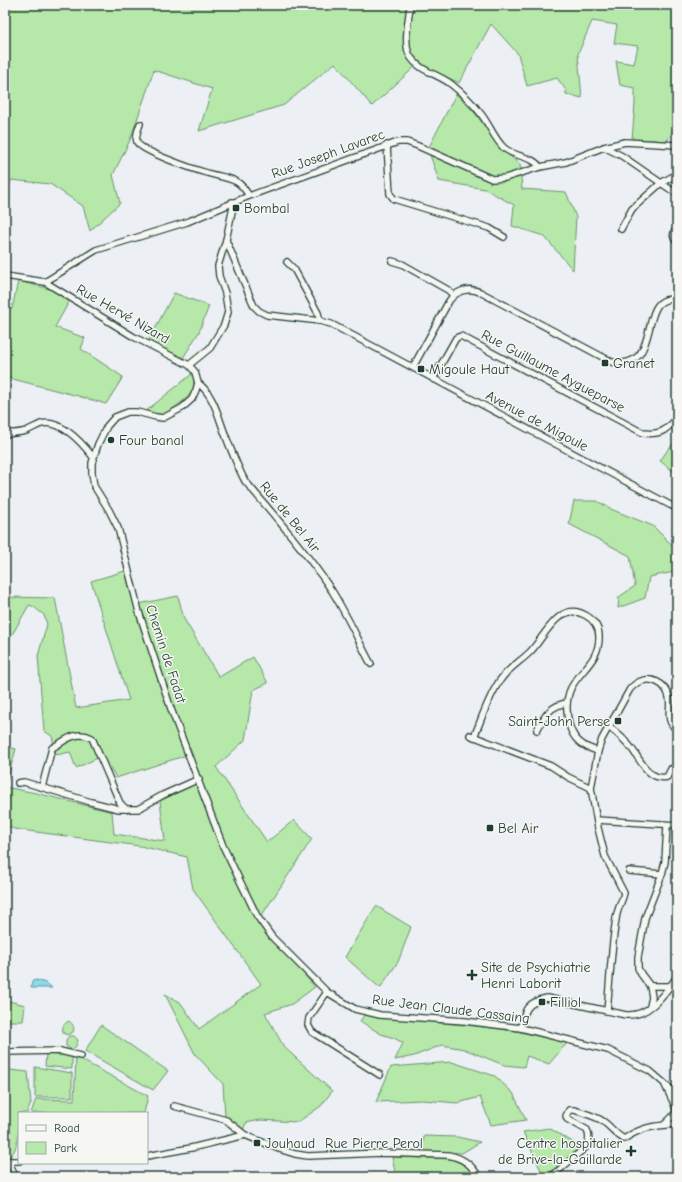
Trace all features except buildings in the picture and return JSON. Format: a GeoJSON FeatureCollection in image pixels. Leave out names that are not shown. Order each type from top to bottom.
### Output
{"type":"FeatureCollection","features":[{"type":"Feature","properties":{"kind":"street"},"geometry":{"type":"LineString","coordinates":[[410,5],[407,48],[410,56],[418,65],[450,83],[468,99],[481,113],[502,147],[512,154],[534,161],[540,167]]}},
{"type":"Feature","properties":{"kind":"street"},"geometry":{"type":"LineString","coordinates":[[140,124],[136,135],[137,142],[140,147],[206,173],[236,181],[242,186],[249,196]]}},
{"type":"Feature","properties":{"kind":"street","name":"Rue Joseph Lavarec"},"geometry":{"type":"LineString","coordinates":[[45,282],[96,250],[187,222],[232,202],[398,142],[407,142],[492,179],[506,178],[540,167],[578,159],[604,147],[625,142],[677,144]]}},
{"type":"Feature","properties":{"kind":"street"},"geometry":{"type":"LineString","coordinates":[[617,144],[622,156]]}},
{"type":"Feature","properties":{"kind":"street"},"geometry":{"type":"LineString","coordinates":[[387,145],[390,194],[394,199],[488,228],[504,237]]}},
{"type":"Feature","properties":{"kind":"street"},"geometry":{"type":"LineString","coordinates":[[604,147],[622,156],[677,194]]}},
{"type":"Feature","properties":{"kind":"street"},"geometry":{"type":"LineString","coordinates":[[621,229],[632,209],[661,183],[677,174]]}},
{"type":"Feature","properties":{"kind":"street"},"geometry":{"type":"LineString","coordinates":[[198,382],[195,372],[189,365],[210,348],[224,325],[228,312],[218,266],[226,240],[233,207],[232,202]]}},
{"type":"Feature","properties":{"kind":"street"},"geometry":{"type":"LineString","coordinates":[[677,230],[673,235],[677,241]]}},
{"type":"Feature","properties":{"kind":"street","name":"Avenue de Migoule"},"geometry":{"type":"LineString","coordinates":[[226,240],[254,306],[259,311],[267,315],[320,321],[331,324],[677,508]]}},
{"type":"Feature","properties":{"kind":"street"},"geometry":{"type":"LineString","coordinates":[[220,260],[222,257],[231,253]]}},
{"type":"Feature","properties":{"kind":"street"},"geometry":{"type":"LineString","coordinates":[[392,261],[402,264],[448,290],[454,295]]}},
{"type":"Feature","properties":{"kind":"street"},"geometry":{"type":"LineString","coordinates":[[287,262],[294,269],[318,313],[320,321]]}},
{"type":"Feature","properties":{"kind":"street"},"geometry":{"type":"LineString","coordinates":[[5,276],[45,282]]}},
{"type":"Feature","properties":{"kind":"street","name":"Rue Hervé Nizard"},"geometry":{"type":"LineString","coordinates":[[45,282],[134,337],[189,365]]}},
{"type":"Feature","properties":{"kind":"street"},"geometry":{"type":"LineString","coordinates":[[413,368],[454,295],[462,290],[474,289],[612,362],[622,364],[631,361],[640,354],[646,345],[653,313],[658,304],[667,299],[677,300]]}},
{"type":"Feature","properties":{"kind":"street","name":"Rue Guillaume Aygueparse"},"geometry":{"type":"LineString","coordinates":[[433,378],[456,338],[461,336],[642,433],[660,433],[667,429],[677,418]]}},
{"type":"Feature","properties":{"kind":"street","name":"Chemin de Fadat"},"geometry":{"type":"LineString","coordinates":[[198,382],[192,399],[182,408],[163,418],[137,412],[128,412],[115,417],[107,426],[102,435],[93,457],[92,473],[94,486],[118,528],[139,612],[171,709],[223,846],[257,916],[272,937],[327,992]]}},
{"type":"Feature","properties":{"kind":"street","name":"Rue de Bel Air"},"geometry":{"type":"LineString","coordinates":[[198,382],[212,399],[245,481],[311,561],[332,591],[349,619],[372,664]]}},
{"type":"Feature","properties":{"kind":"street"},"geometry":{"type":"LineString","coordinates":[[5,434],[25,432],[41,424],[52,424],[74,436],[84,445],[93,457]]}},
{"type":"Feature","properties":{"kind":"street"},"geometry":{"type":"LineString","coordinates":[[591,788],[568,777],[552,766],[472,736],[501,679],[518,662],[532,651],[552,623],[563,615],[571,612],[581,612],[595,622],[599,632],[599,644],[594,658],[577,678],[570,690],[567,704],[567,718],[574,737],[582,745],[598,751]]}},
{"type":"Feature","properties":{"kind":"street"},"geometry":{"type":"LineString","coordinates":[[607,1011],[612,944],[618,909],[623,899],[624,892],[605,856],[591,788],[598,751],[602,739],[630,689],[637,683],[644,680],[652,680],[660,683],[666,690],[670,698],[670,721],[677,730]]}},
{"type":"Feature","properties":{"kind":"street"},"geometry":{"type":"LineString","coordinates":[[537,730],[548,712],[554,707],[567,704]]}},
{"type":"Feature","properties":{"kind":"street"},"geometry":{"type":"LineString","coordinates":[[609,727],[632,749],[642,766],[651,774],[662,778],[667,777],[671,769]]}},
{"type":"Feature","properties":{"kind":"street"},"geometry":{"type":"LineString","coordinates":[[42,787],[52,748],[77,735],[85,735],[92,738],[120,803],[126,809]]}},
{"type":"Feature","properties":{"kind":"street"},"geometry":{"type":"LineString","coordinates":[[18,783],[24,782],[112,807],[138,809],[163,795],[198,779]]}},
{"type":"Feature","properties":{"kind":"street"},"geometry":{"type":"LineString","coordinates":[[597,820],[677,825]]}},
{"type":"Feature","properties":{"kind":"street"},"geometry":{"type":"LineString","coordinates":[[650,1007],[652,997],[650,986],[638,968],[638,957],[646,913],[662,874],[665,862],[667,825]]}},
{"type":"Feature","properties":{"kind":"street"},"geometry":{"type":"LineString","coordinates":[[629,871],[662,874]]}},
{"type":"Feature","properties":{"kind":"street"},"geometry":{"type":"LineString","coordinates":[[521,1028],[523,1018],[528,1007],[538,1000],[551,999],[633,1016],[640,1014],[662,996],[677,977]]}},
{"type":"Feature","properties":{"kind":"street"},"geometry":{"type":"LineString","coordinates":[[650,986],[670,986]]}},
{"type":"Feature","properties":{"kind":"street"},"geometry":{"type":"LineString","coordinates":[[327,992],[309,1018],[308,1025],[312,1032],[380,1075]]}},
{"type":"Feature","properties":{"kind":"street","name":"Rue Jean Claude Cassaing"},"geometry":{"type":"LineString","coordinates":[[327,992],[355,1008],[380,1015],[465,1021],[521,1028],[608,1050],[650,1071],[663,1081],[677,1097]]}},
{"type":"Feature","properties":{"kind":"street"},"geometry":{"type":"LineString","coordinates":[[5,1052],[60,1051],[81,1056]]}},
{"type":"Feature","properties":{"kind":"street","name":"Rue Jean Claude Cassaing"},"geometry":{"type":"LineString","coordinates":[[663,1081],[677,1111],[665,1124]]}},
{"type":"Feature","properties":{"kind":"street","name":"Rue Pierre Perol"},"geometry":{"type":"LineString","coordinates":[[174,1106],[226,1120],[245,1135],[295,1154],[308,1156],[382,1153],[448,1155],[457,1157],[467,1162],[479,1177]]}},
{"type":"Feature","properties":{"kind":"street"},"geometry":{"type":"LineString","coordinates":[[551,1177],[586,1147],[588,1143],[589,1138],[587,1130],[567,1119],[566,1116],[569,1110],[574,1110],[601,1120],[606,1123],[616,1135],[624,1139],[638,1130],[665,1124],[677,1124]]}},
{"type":"Feature","properties":{"kind":"street"},"geometry":{"type":"LineString","coordinates":[[148,1156],[191,1148],[245,1135]]}},
{"type":"Feature","properties":{"kind":"street"},"geometry":{"type":"LineString","coordinates":[[15,1177],[7,1161],[18,1161]]}},
{"type":"Feature","properties":{"kind":"green space"},"geometry":{"type":"Polygon","coordinates":[[[5,5],[677,5],[677,124],[667,141],[632,139],[635,88],[620,85],[616,61],[634,64],[638,46],[614,43],[617,25],[592,21],[578,54],[582,98],[566,94],[566,90],[557,78],[527,86],[518,54],[491,24],[459,83],[419,63],[372,106],[335,63],[284,105],[199,131],[212,89],[154,70],[130,140],[113,175],[120,203],[90,231],[83,206],[50,184],[11,180],[5,213],[5,5]]]}},
{"type":"Feature","properties":{"kind":"green space"},"geometry":{"type":"Polygon","coordinates":[[[456,94],[475,113],[501,149],[520,164],[522,189],[566,192],[576,217],[573,270],[544,236],[512,226],[514,205],[485,189],[439,181],[428,149],[456,94]]]}},
{"type":"Feature","properties":{"kind":"green space"},"geometry":{"type":"Polygon","coordinates":[[[18,281],[54,290],[70,300],[55,327],[85,338],[81,349],[123,377],[106,404],[5,377],[5,308],[12,309],[18,281]]]}},
{"type":"Feature","properties":{"kind":"green space"},"geometry":{"type":"Polygon","coordinates":[[[174,293],[209,306],[199,332],[183,358],[148,342],[174,293]]]}},
{"type":"Feature","properties":{"kind":"green space"},"geometry":{"type":"Polygon","coordinates":[[[193,373],[193,389],[188,397],[169,412],[162,415],[146,411],[193,373]]]}},
{"type":"Feature","properties":{"kind":"green space"},"geometry":{"type":"Polygon","coordinates":[[[677,440],[677,474],[660,461],[677,440]]]}},
{"type":"Feature","properties":{"kind":"green space"},"geometry":{"type":"Polygon","coordinates":[[[574,501],[597,501],[613,510],[653,526],[677,550],[677,576],[674,572],[649,577],[645,598],[618,608],[619,597],[635,586],[630,556],[569,524],[574,501]]]}},
{"type":"Feature","properties":{"kind":"green space"},"geometry":{"type":"Polygon","coordinates":[[[125,571],[134,605],[178,596],[184,619],[219,677],[253,657],[268,683],[253,690],[245,740],[216,767],[267,842],[294,820],[312,839],[258,921],[315,987],[292,1004],[265,1013],[284,1047],[332,1091],[321,1106],[298,1122],[260,1120],[246,1123],[243,1130],[225,1116],[223,1084],[195,1054],[165,994],[180,1002],[199,1029],[261,984],[193,889],[187,857],[140,846],[14,829],[5,825],[5,787],[36,793],[112,812],[114,834],[165,841],[160,801],[201,781],[190,754],[116,778],[104,755],[76,768],[70,752],[56,755],[52,736],[44,731],[38,656],[47,624],[44,615],[29,605],[9,640],[5,638],[5,597],[55,598],[76,708],[129,700],[91,581],[125,571]]]}},
{"type":"Feature","properties":{"kind":"green space"},"geometry":{"type":"Polygon","coordinates":[[[5,746],[16,749],[5,787],[5,746]]]}},
{"type":"Feature","properties":{"kind":"green space"},"geometry":{"type":"Polygon","coordinates":[[[376,906],[411,927],[398,962],[380,988],[345,957],[376,906]]]}},
{"type":"Feature","properties":{"kind":"green space"},"geometry":{"type":"Polygon","coordinates":[[[5,1000],[25,1005],[23,1021],[5,1021],[5,1000]]]}},
{"type":"Feature","properties":{"kind":"green space"},"geometry":{"type":"Polygon","coordinates":[[[365,1014],[378,1017],[516,1031],[567,1043],[549,1064],[527,1056],[524,1067],[504,1065],[464,1049],[442,1045],[414,1056],[395,1060],[403,1043],[394,1038],[381,1034],[360,1021],[365,1014]]]}},
{"type":"Feature","properties":{"kind":"green space"},"geometry":{"type":"Polygon","coordinates":[[[69,1021],[73,1025],[74,1029],[73,1032],[67,1035],[63,1033],[63,1027],[65,1023],[69,1021]]]}},
{"type":"Feature","properties":{"kind":"green space"},"geometry":{"type":"Polygon","coordinates":[[[101,1025],[168,1071],[153,1090],[85,1051],[101,1025]]]}},
{"type":"Feature","properties":{"kind":"green space"},"geometry":{"type":"Polygon","coordinates":[[[69,1036],[74,1036],[78,1040],[76,1046],[72,1050],[66,1046],[66,1040],[69,1036]]]}},
{"type":"Feature","properties":{"kind":"green space"},"geometry":{"type":"Polygon","coordinates":[[[5,1053],[10,1053],[10,1070],[28,1072],[31,1103],[27,1112],[18,1112],[17,1144],[7,1159],[5,1154],[5,1103],[10,1101],[5,1085],[5,1053]]]}},
{"type":"Feature","properties":{"kind":"green space"},"geometry":{"type":"Polygon","coordinates":[[[46,1054],[72,1056],[72,1069],[45,1066],[46,1054]]]}},
{"type":"Feature","properties":{"kind":"green space"},"geometry":{"type":"Polygon","coordinates":[[[76,1057],[148,1096],[144,1112],[31,1112],[36,1099],[74,1100],[76,1057]]]}},
{"type":"Feature","properties":{"kind":"green space"},"geometry":{"type":"Polygon","coordinates":[[[452,1062],[495,1076],[513,1093],[526,1120],[491,1125],[480,1097],[458,1103],[422,1100],[376,1102],[391,1067],[452,1062]]]}},
{"type":"Feature","properties":{"kind":"green space"},"geometry":{"type":"Polygon","coordinates":[[[35,1067],[72,1073],[72,1097],[35,1097],[35,1067]]]}},
{"type":"Feature","properties":{"kind":"green space"},"geometry":{"type":"Polygon","coordinates":[[[549,1128],[581,1147],[544,1177],[523,1132],[549,1128]]]}},
{"type":"Feature","properties":{"kind":"green space"},"geometry":{"type":"Polygon","coordinates":[[[424,1136],[457,1137],[480,1142],[462,1153],[422,1151],[424,1136]]]}},
{"type":"Feature","properties":{"kind":"green space"},"geometry":{"type":"Polygon","coordinates":[[[392,1157],[452,1159],[467,1166],[473,1177],[396,1177],[392,1157]]]}},
{"type":"Feature","properties":{"kind":"water"},"geometry":{"type":"Polygon","coordinates":[[[37,980],[48,984],[52,988],[31,988],[32,981],[37,980]]]}},
{"type":"Feature","properties":{"kind":"place","name":"Bombal"},"geometry":{"type":"Point","coordinates":[236,208]}},
{"type":"Feature","properties":{"kind":"place","name":"Granet"},"geometry":{"type":"Point","coordinates":[605,363]}},
{"type":"Feature","properties":{"kind":"place","name":"Migoule Haut"},"geometry":{"type":"Point","coordinates":[421,369]}},
{"type":"Feature","properties":{"kind":"place","name":"Four banal"},"geometry":{"type":"Point","coordinates":[111,440]}},
{"type":"Feature","properties":{"kind":"place","name":"Saint-John Perse"},"geometry":{"type":"Point","coordinates":[618,721]}},
{"type":"Feature","properties":{"kind":"place","name":"Bel Air"},"geometry":{"type":"Point","coordinates":[490,828]}},
{"type":"Feature","properties":{"kind":"place","name":"Site de Psychiatrie Henri Laborit"},"geometry":{"type":"Point","coordinates":[472,975]}},
{"type":"Feature","properties":{"kind":"place","name":"Filliol"},"geometry":{"type":"Point","coordinates":[542,1002]}},
{"type":"Feature","properties":{"kind":"place","name":"Jouhaud"},"geometry":{"type":"Point","coordinates":[257,1143]}},
{"type":"Feature","properties":{"kind":"place","name":"Centre hospitalier de Brive-la-Gaillarde"},"geometry":{"type":"Point","coordinates":[631,1151]}}]}
